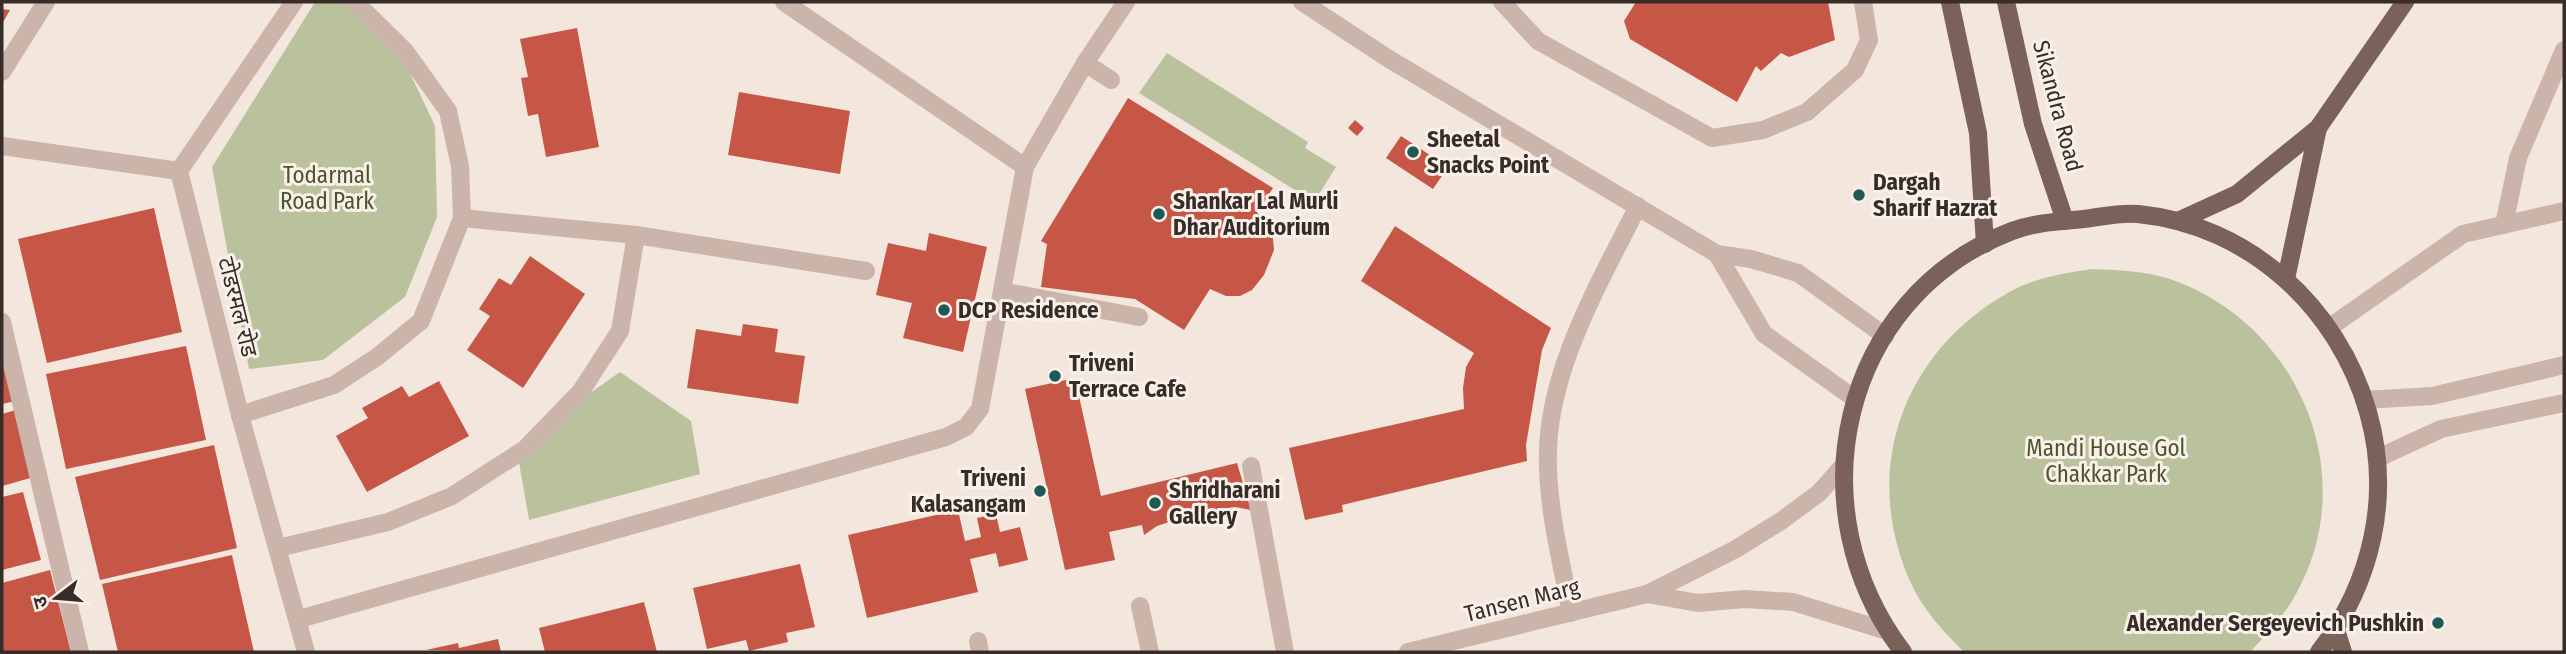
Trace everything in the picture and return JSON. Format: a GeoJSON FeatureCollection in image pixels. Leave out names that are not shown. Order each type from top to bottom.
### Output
{"type":"FeatureCollection","features":[{"type":"Feature","properties":{"kind":"main road"},"geometry":{"type":"LineString","coordinates":[[1950,2],[1978,133],[1985,244]]}},
{"type":"Feature","properties":{"kind":"main road","name":"Sikandra Road"},"geometry":{"type":"LineString","coordinates":[[2007,2],[2033,124],[2065,221]]}},
{"type":"Feature","properties":{"kind":"main road"},"geometry":{"type":"LineString","coordinates":[[2178,221],[2237,194],[2318,128],[2405,2]]}},
{"type":"Feature","properties":{"kind":"main road"},"geometry":{"type":"LineString","coordinates":[[2286,279],[2318,128]]}},
{"type":"Feature","properties":{"kind":"main road"},"geometry":{"type":"LineString","coordinates":[[1903,652],[1870,601],[1852,553],[1843,502],[1842,467],[1855,399],[1885,336],[1928,284],[1955,262],[1985,244],[2036,223],[2135,214],[2178,221],[2218,236],[2257,256],[2286,279],[2330,327],[2356,372],[2378,458],[2378,508],[2371,551],[2357,592],[2336,630],[2319,652]]}},
{"type":"Feature","properties":{"kind":"main road"},"geometry":{"type":"LineString","coordinates":[[2336,630],[2343,652]]}},
{"type":"Feature","properties":{"kind":"street"},"geometry":{"type":"LineString","coordinates":[[2,72],[46,2]]}},
{"type":"Feature","properties":{"kind":"street"},"geometry":{"type":"LineString","coordinates":[[2,146],[179,171],[294,2]]}},
{"type":"Feature","properties":{"kind":"street"},"geometry":{"type":"LineString","coordinates":[[240,415],[334,385],[377,357],[421,321],[461,218],[460,166],[448,111],[405,51],[355,2]]}},
{"type":"Feature","properties":{"kind":"street"},"geometry":{"type":"LineString","coordinates":[[784,2],[1025,167]]}},
{"type":"Feature","properties":{"kind":"street"},"geometry":{"type":"LineString","coordinates":[[299,619],[946,437],[965,427],[980,409],[1025,167],[1085,63],[1126,2]]}},
{"type":"Feature","properties":{"kind":"street"},"geometry":{"type":"LineString","coordinates":[[1302,2],[1389,59],[1717,254],[1798,273],[1885,336]]}},
{"type":"Feature","properties":{"kind":"street"},"geometry":{"type":"LineString","coordinates":[[1502,2],[1538,41],[1712,138],[1763,130],[1807,112],[1855,70],[1869,40],[1863,2]]}},
{"type":"Feature","properties":{"kind":"street"},"geometry":{"type":"LineString","coordinates":[[2504,225],[2518,158],[2564,50]]}},
{"type":"Feature","properties":{"kind":"street"},"geometry":{"type":"LineString","coordinates":[[1085,63],[1111,80]]}},
{"type":"Feature","properties":{"kind":"street","name":"टोडरमल रोड"},"geometry":{"type":"LineString","coordinates":[[179,171],[240,415],[299,619],[306,652]]}},
{"type":"Feature","properties":{"kind":"street"},"geometry":{"type":"LineString","coordinates":[[1571,613],[1552,514],[1547,464],[1556,395],[1579,323],[1638,206]]}},
{"type":"Feature","properties":{"kind":"street"},"geometry":{"type":"LineString","coordinates":[[2330,327],[2463,234],[2564,211]]}},
{"type":"Feature","properties":{"kind":"street"},"geometry":{"type":"LineString","coordinates":[[461,218],[636,234],[866,271]]}},
{"type":"Feature","properties":{"kind":"street"},"geometry":{"type":"LineString","coordinates":[[278,548],[387,522],[452,496],[525,449],[581,391],[620,331],[636,234]]}},
{"type":"Feature","properties":{"kind":"street"},"geometry":{"type":"LineString","coordinates":[[1717,254],[1764,334],[1855,399]]}},
{"type":"Feature","properties":{"kind":"street"},"geometry":{"type":"LineString","coordinates":[[1002,291],[1139,317]]}},
{"type":"Feature","properties":{"kind":"street"},"geometry":{"type":"LineString","coordinates":[[2,322],[80,652]]}},
{"type":"Feature","properties":{"kind":"street"},"geometry":{"type":"LineString","coordinates":[[2364,400],[2432,396],[2564,365]]}},
{"type":"Feature","properties":{"kind":"street"},"geometry":{"type":"LineString","coordinates":[[2378,458],[2441,429],[2564,402]]}},
{"type":"Feature","properties":{"kind":"street"},"geometry":{"type":"LineString","coordinates":[[1251,466],[1286,652]]}},
{"type":"Feature","properties":{"kind":"street","name":"Tansen Marg"},"geometry":{"type":"LineString","coordinates":[[1408,652],[1647,594],[1736,550],[1781,521],[1819,493],[1842,467]]}},
{"type":"Feature","properties":{"kind":"street","name":"Tansen Marg"},"geometry":{"type":"LineString","coordinates":[[1647,594],[1698,603],[1745,600],[1793,602],[1887,631]]}},
{"type":"Feature","properties":{"kind":"street"},"geometry":{"type":"LineString","coordinates":[[1140,606],[1150,652]]}},
{"type":"Feature","properties":{"kind":"green space","name":"Todarmal Road Park"},"geometry":{"type":"Polygon","coordinates":[[[315,2],[345,2],[390,31],[435,126],[437,217],[405,297],[323,360],[249,369],[212,167],[315,2]]]}},
{"type":"Feature","properties":{"kind":"green space"},"geometry":{"type":"Polygon","coordinates":[[[1167,53],[1308,142],[1305,148],[1336,167],[1314,202],[1139,93],[1167,53]]]}},
{"type":"Feature","properties":{"kind":"green space","name":"Mandi House Gol Chakkar Park"},"geometry":{"type":"Polygon","coordinates":[[[2092,269],[2161,276],[2215,300],[2253,330],[2284,366],[2306,408],[2319,453],[2323,500],[2315,548],[2291,602],[2250,652],[1964,652],[1927,610],[1910,581],[1895,538],[1890,495],[1892,454],[1902,414],[1920,376],[1945,343],[1977,313],[2015,289],[2043,278],[2092,269]]]}},
{"type":"Feature","properties":{"kind":"green space"},"geometry":{"type":"Polygon","coordinates":[[[620,372],[691,421],[700,474],[529,520],[516,445],[620,372]]]}},
{"type":"Feature","properties":{"kind":"building"},"geometry":{"type":"Polygon","coordinates":[[[1636,2],[1828,2],[1835,40],[1789,57],[1781,53],[1761,71],[1756,66],[1737,102],[1630,39],[1624,21],[1636,2]]]}},
{"type":"Feature","properties":{"kind":"building"},"geometry":{"type":"Polygon","coordinates":[[[2,9],[10,10],[2,24],[2,9]]]}},
{"type":"Feature","properties":{"kind":"building"},"geometry":{"type":"Polygon","coordinates":[[[577,28],[599,147],[546,157],[538,114],[528,116],[521,78],[528,77],[520,39],[577,28]]]}},
{"type":"Feature","properties":{"kind":"building"},"geometry":{"type":"Polygon","coordinates":[[[739,92],[850,111],[840,174],[728,155],[739,92]]]}},
{"type":"Feature","properties":{"kind":"building","name":"Shankar Lal Murli Dhar Auditorium"},"geometry":{"type":"Polygon","coordinates":[[[1128,98],[1273,188],[1257,213],[1268,220],[1273,239],[1274,250],[1264,275],[1252,290],[1240,296],[1226,296],[1210,289],[1184,330],[1135,299],[1041,287],[1047,244],[1041,241],[1128,98]]]}},
{"type":"Feature","properties":{"kind":"building"},"geometry":{"type":"Polygon","coordinates":[[[1355,120],[1364,128],[1357,136],[1348,128],[1355,120]]]}},
{"type":"Feature","properties":{"kind":"building"},"geometry":{"type":"Polygon","coordinates":[[[1401,136],[1448,167],[1433,189],[1386,158],[1401,136]]]}},
{"type":"Feature","properties":{"kind":"building"},"geometry":{"type":"Polygon","coordinates":[[[154,208],[182,332],[47,363],[18,239],[154,208]]]}},
{"type":"Feature","properties":{"kind":"building"},"geometry":{"type":"Polygon","coordinates":[[[1395,226],[1551,328],[1542,350],[1526,445],[1527,461],[1342,505],[1343,512],[1305,520],[1289,448],[1464,409],[1466,367],[1474,353],[1361,281],[1395,226]]]}},
{"type":"Feature","properties":{"kind":"building"},"geometry":{"type":"Polygon","coordinates":[[[929,233],[987,247],[963,352],[903,338],[912,303],[876,295],[888,243],[926,251],[929,233]]]}},
{"type":"Feature","properties":{"kind":"building"},"geometry":{"type":"Polygon","coordinates":[[[530,256],[585,294],[523,388],[467,350],[490,316],[479,309],[499,278],[511,285],[530,256]]]}},
{"type":"Feature","properties":{"kind":"building"},"geometry":{"type":"Polygon","coordinates":[[[743,324],[778,329],[775,352],[805,356],[798,404],[687,388],[696,329],[741,336],[743,324]]]}},
{"type":"Feature","properties":{"kind":"building"},"geometry":{"type":"Polygon","coordinates":[[[2,327],[20,400],[2,404],[2,327]]]}},
{"type":"Feature","properties":{"kind":"building"},"geometry":{"type":"Polygon","coordinates":[[[186,346],[206,440],[66,469],[46,374],[186,346]]]}},
{"type":"Feature","properties":{"kind":"building"},"geometry":{"type":"Polygon","coordinates":[[[1075,378],[1101,496],[1237,463],[1251,510],[1235,507],[1199,512],[1157,526],[1144,535],[1142,525],[1109,532],[1115,560],[1065,570],[1025,389],[1075,378]]]}},
{"type":"Feature","properties":{"kind":"building"},"geometry":{"type":"Polygon","coordinates":[[[439,381],[469,436],[367,492],[336,436],[368,418],[362,408],[402,386],[409,397],[439,381]]]}},
{"type":"Feature","properties":{"kind":"building"},"geometry":{"type":"Polygon","coordinates":[[[16,410],[34,477],[2,486],[2,414],[16,410]]]}},
{"type":"Feature","properties":{"kind":"building"},"geometry":{"type":"Polygon","coordinates":[[[214,445],[237,548],[100,580],[75,477],[214,445]]]}},
{"type":"Feature","properties":{"kind":"building"},"geometry":{"type":"Polygon","coordinates":[[[23,492],[41,560],[2,570],[2,497],[23,492]]]}},
{"type":"Feature","properties":{"kind":"building"},"geometry":{"type":"Polygon","coordinates":[[[958,510],[965,541],[981,537],[977,518],[996,514],[1000,532],[1020,527],[1028,560],[999,567],[996,553],[970,559],[978,592],[867,618],[848,535],[958,510]]]}},
{"type":"Feature","properties":{"kind":"building"},"geometry":{"type":"Polygon","coordinates":[[[232,555],[254,652],[118,652],[102,584],[232,555]]]}},
{"type":"Feature","properties":{"kind":"building"},"geometry":{"type":"Polygon","coordinates":[[[800,564],[815,627],[786,633],[788,642],[749,651],[746,640],[707,649],[693,588],[800,564]]]}},
{"type":"Feature","properties":{"kind":"building"},"geometry":{"type":"Polygon","coordinates":[[[50,570],[71,652],[2,652],[2,583],[50,570]]]}},
{"type":"Feature","properties":{"kind":"building"},"geometry":{"type":"Polygon","coordinates":[[[644,602],[657,652],[545,652],[539,628],[644,602]]]}},
{"type":"Feature","properties":{"kind":"building"},"geometry":{"type":"Polygon","coordinates":[[[498,639],[501,652],[426,650],[458,643],[459,648],[498,639]]]}},
{"type":"Feature","properties":{"kind":"place","name":"Sheetal Snacks Point"},"geometry":{"type":"Point","coordinates":[1413,152]}},
{"type":"Feature","properties":{"kind":"place","name":"Dargah Sharif Hazrat"},"geometry":{"type":"Point","coordinates":[1859,195]}},
{"type":"Feature","properties":{"kind":"place","name":"Shankar Lal Murli Dhar Auditorium"},"geometry":{"type":"Point","coordinates":[1159,214]}},
{"type":"Feature","properties":{"kind":"place","name":"DCP Residence"},"geometry":{"type":"Point","coordinates":[944,310]}},
{"type":"Feature","properties":{"kind":"place","name":"Triveni Terrace Cafe"},"geometry":{"type":"Point","coordinates":[1055,376]}},
{"type":"Feature","properties":{"kind":"place","name":"Triveni Kalasangam"},"geometry":{"type":"Point","coordinates":[1040,491]}},
{"type":"Feature","properties":{"kind":"place","name":"Shridharani Gallery"},"geometry":{"type":"Point","coordinates":[1155,503]}},
{"type":"Feature","properties":{"kind":"place","name":"Alexander Sergeyevich Pushkin"},"geometry":{"type":"Point","coordinates":[2438,623]}}]}
